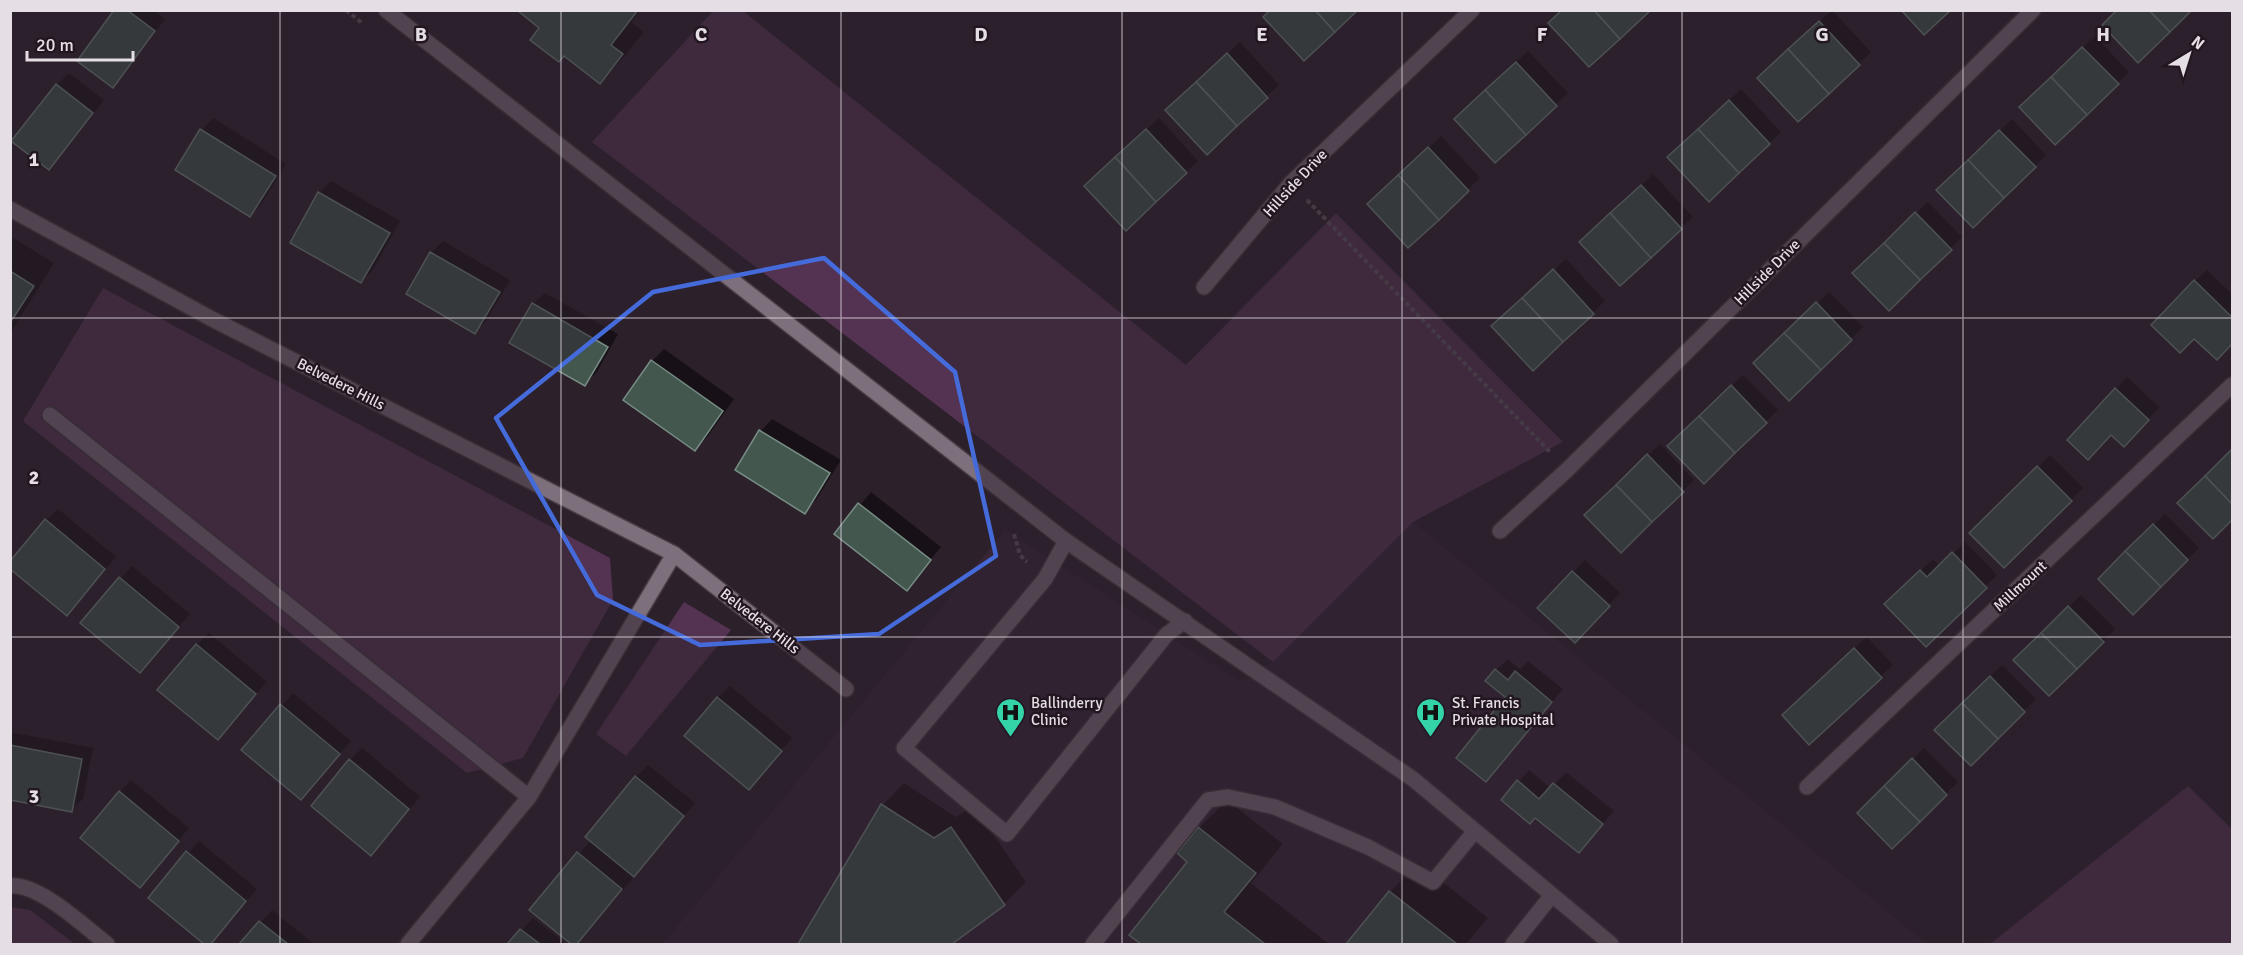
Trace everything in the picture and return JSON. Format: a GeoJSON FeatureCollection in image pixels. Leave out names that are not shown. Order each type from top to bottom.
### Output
{"type":"FeatureCollection","features":[{"type":"Feature","properties":{"kind":"street"},"geometry":{"type":"LineString","coordinates":[[387,10],[1066,542],[1185,621],[1413,779],[1611,945]]}},
{"type":"Feature","properties":{"kind":"street","name":"Hillside Drive"},"geometry":{"type":"LineString","coordinates":[[1204,287],[1291,183],[1472,10]]}},
{"type":"Feature","properties":{"kind":"street","name":"Hillside Drive"},"geometry":{"type":"LineString","coordinates":[[1500,531],[1567,470],[2033,10]]}},
{"type":"Feature","properties":{"kind":"street","name":"Belvedere Hills"},"geometry":{"type":"LineString","coordinates":[[10,209],[212,319],[674,554],[846,689]]}},
{"type":"Feature","properties":{"kind":"street","name":"Millmount"},"geometry":{"type":"LineString","coordinates":[[1807,787],[2232,385]]}},
{"type":"Feature","properties":{"kind":"street"},"geometry":{"type":"LineString","coordinates":[[50,415],[529,797]]}},
{"type":"Feature","properties":{"kind":"street"},"geometry":{"type":"LineString","coordinates":[[1066,542],[1045,579],[904,748],[1007,834],[1167,634],[1185,621]]}},
{"type":"Feature","properties":{"kind":"street"},"geometry":{"type":"LineString","coordinates":[[408,945],[529,797],[674,554]]}},
{"type":"Feature","properties":{"kind":"street"},"geometry":{"type":"LineString","coordinates":[[1093,945],[1208,800],[1228,797],[1275,807],[1368,847],[1433,882],[1475,831]]}},
{"type":"Feature","properties":{"kind":"street"},"geometry":{"type":"LineString","coordinates":[[10,886],[15,885],[43,895],[106,945]]}},
{"type":"Feature","properties":{"kind":"street"},"geometry":{"type":"LineString","coordinates":[[1513,945],[1552,895]]}},
{"type":"Feature","properties":{"kind":"path"},"geometry":{"type":"LineString","coordinates":[[1291,183],[1567,470]]}},
{"type":"Feature","properties":{"kind":"highlighted area"},"geometry":{"type":"Polygon","coordinates":[[[824,258],[955,372],[996,556],[879,634],[700,645],[597,595],[496,418],[653,292],[824,258]]]}},
{"type":"Feature","properties":{"kind":"shaded area"},"geometry":{"type":"Polygon","coordinates":[[[714,10],[743,11],[1186,365],[1336,213],[1563,442],[1413,522],[1273,662],[592,142],[714,10]]]}},
{"type":"Feature","properties":{"kind":"shaded area"},"geometry":{"type":"Polygon","coordinates":[[[103,288],[610,558],[613,600],[523,758],[467,773],[23,421],[103,288]]]}},
{"type":"Feature","properties":{"kind":"shaded area","name":"St. Francis Private Hospital"},"geometry":{"type":"Polygon","coordinates":[[[1413,522],[1927,944],[663,944],[1005,530],[1240,682],[1273,662],[1413,522]]]}},
{"type":"Feature","properties":{"kind":"shaded area"},"geometry":{"type":"Polygon","coordinates":[[[684,602],[731,630],[626,756],[596,734],[684,602]]]}},
{"type":"Feature","properties":{"kind":"shaded area"},"geometry":{"type":"Polygon","coordinates":[[[2188,786],[2232,829],[2232,944],[1990,944],[2188,786]]]}},
{"type":"Feature","properties":{"kind":"shaded area"},"geometry":{"type":"Polygon","coordinates":[[[11,907],[30,910],[75,944],[11,944],[11,907]]]}},
{"type":"Feature","properties":{"kind":"building"},"geometry":{"type":"Polygon","coordinates":[[[114,10],[127,10],[155,31],[113,88],[77,61],[114,10]]]}},
{"type":"Feature","properties":{"kind":"building"},"geometry":{"type":"Polygon","coordinates":[[[517,10],[638,10],[611,45],[623,54],[600,84],[564,56],[559,62],[530,40],[539,28],[517,10]]]}},
{"type":"Feature","properties":{"kind":"building"},"geometry":{"type":"Polygon","coordinates":[[[1270,10],[1315,10],[1335,32],[1304,61],[1263,17],[1270,10]]]}},
{"type":"Feature","properties":{"kind":"building"},"geometry":{"type":"Polygon","coordinates":[[[1315,10],[1358,10],[1335,32],[1315,10]]]}},
{"type":"Feature","properties":{"kind":"building"},"geometry":{"type":"Polygon","coordinates":[[[1562,10],[1594,10],[1620,39],[1589,67],[1548,23],[1562,10]]]}},
{"type":"Feature","properties":{"kind":"building"},"geometry":{"type":"Polygon","coordinates":[[[1594,10],[1651,10],[1620,39],[1594,10]]]}},
{"type":"Feature","properties":{"kind":"building"},"geometry":{"type":"Polygon","coordinates":[[[1901,10],[1951,10],[1924,35],[1901,10]]]}},
{"type":"Feature","properties":{"kind":"building"},"geometry":{"type":"Polygon","coordinates":[[[2117,10],[2149,10],[2170,32],[2138,63],[2102,25],[2117,10]]]}},
{"type":"Feature","properties":{"kind":"building"},"geometry":{"type":"Polygon","coordinates":[[[2149,10],[2192,10],[2170,32],[2149,10]]]}},
{"type":"Feature","properties":{"kind":"building"},"geometry":{"type":"Polygon","coordinates":[[[1819,21],[1860,65],[1829,94],[1788,49],[1819,21]]]}},
{"type":"Feature","properties":{"kind":"building"},"geometry":{"type":"Polygon","coordinates":[[[2082,47],[2119,84],[2087,115],[2051,77],[2082,47]]]}},
{"type":"Feature","properties":{"kind":"building"},"geometry":{"type":"Polygon","coordinates":[[[1788,49],[1829,94],[1798,122],[1757,78],[1788,49]]]}},
{"type":"Feature","properties":{"kind":"building"},"geometry":{"type":"Polygon","coordinates":[[[1227,53],[1268,98],[1237,126],[1196,82],[1227,53]]]}},
{"type":"Feature","properties":{"kind":"building"},"geometry":{"type":"Polygon","coordinates":[[[1516,62],[1557,106],[1526,135],[1485,90],[1516,62]]]}},
{"type":"Feature","properties":{"kind":"building"},"geometry":{"type":"Polygon","coordinates":[[[2051,77],[2087,115],[2055,145],[2019,107],[2051,77]]]}},
{"type":"Feature","properties":{"kind":"building"},"geometry":{"type":"Polygon","coordinates":[[[1196,82],[1237,126],[1207,155],[1165,110],[1196,82]]]}},
{"type":"Feature","properties":{"kind":"building"},"geometry":{"type":"Polygon","coordinates":[[[56,84],[93,113],[49,170],[11,141],[56,84]]]}},
{"type":"Feature","properties":{"kind":"building"},"geometry":{"type":"Polygon","coordinates":[[[1485,90],[1526,135],[1495,163],[1454,119],[1485,90]]]}},
{"type":"Feature","properties":{"kind":"building"},"geometry":{"type":"Polygon","coordinates":[[[1729,100],[1770,144],[1739,173],[1698,129],[1729,100]]]}},
{"type":"Feature","properties":{"kind":"building"},"geometry":{"type":"Polygon","coordinates":[[[200,129],[276,176],[250,217],[175,170],[200,129]]]}},
{"type":"Feature","properties":{"kind":"building"},"geometry":{"type":"Polygon","coordinates":[[[1146,129],[1187,173],[1156,202],[1115,157],[1146,129]]]}},
{"type":"Feature","properties":{"kind":"building"},"geometry":{"type":"Polygon","coordinates":[[[1698,129],[1739,173],[1709,202],[1667,157],[1698,129]]]}},
{"type":"Feature","properties":{"kind":"building"},"geometry":{"type":"Polygon","coordinates":[[[1999,130],[2036,167],[2004,198],[1968,160],[1999,130]]]}},
{"type":"Feature","properties":{"kind":"building"},"geometry":{"type":"Polygon","coordinates":[[[1428,147],[1469,191],[1439,220],[1398,175],[1428,147]]]}},
{"type":"Feature","properties":{"kind":"building"},"geometry":{"type":"Polygon","coordinates":[[[1115,157],[1156,202],[1126,231],[1084,186],[1115,157]]]}},
{"type":"Feature","properties":{"kind":"building"},"geometry":{"type":"Polygon","coordinates":[[[1968,160],[2004,198],[1973,228],[1936,190],[1968,160]]]}},
{"type":"Feature","properties":{"kind":"building"},"geometry":{"type":"Polygon","coordinates":[[[1398,175],[1439,220],[1408,248],[1367,204],[1398,175]]]}},
{"type":"Feature","properties":{"kind":"building"},"geometry":{"type":"Polygon","coordinates":[[[1641,185],[1682,229],[1651,258],[1610,213],[1641,185]]]}},
{"type":"Feature","properties":{"kind":"building"},"geometry":{"type":"Polygon","coordinates":[[[318,192],[390,233],[361,283],[290,243],[318,192]]]}},
{"type":"Feature","properties":{"kind":"building"},"geometry":{"type":"Polygon","coordinates":[[[1915,212],[1952,250],[1920,280],[1884,243],[1915,212]]]}},
{"type":"Feature","properties":{"kind":"building"},"geometry":{"type":"Polygon","coordinates":[[[1610,213],[1651,258],[1620,286],[1579,242],[1610,213]]]}},
{"type":"Feature","properties":{"kind":"building"},"geometry":{"type":"Polygon","coordinates":[[[1884,243],[1920,280],[1889,311],[1852,273],[1884,243]]]}},
{"type":"Feature","properties":{"kind":"building"},"geometry":{"type":"Polygon","coordinates":[[[430,252],[500,292],[475,334],[406,294],[430,252]]]}},
{"type":"Feature","properties":{"kind":"building"},"geometry":{"type":"Polygon","coordinates":[[[1553,269],[1594,314],[1563,342],[1522,298],[1553,269]]]}},
{"type":"Feature","properties":{"kind":"building"},"geometry":{"type":"Polygon","coordinates":[[[10,271],[34,286],[10,323],[10,271]]]}},
{"type":"Feature","properties":{"kind":"building"},"geometry":{"type":"Polygon","coordinates":[[[2194,280],[2232,317],[2232,344],[2217,360],[2194,339],[2180,353],[2151,325],[2194,280]]]}},
{"type":"Feature","properties":{"kind":"building"},"geometry":{"type":"Polygon","coordinates":[[[1522,298],[1563,342],[1533,371],[1491,326],[1522,298]]]}},
{"type":"Feature","properties":{"kind":"building"},"geometry":{"type":"Polygon","coordinates":[[[1816,302],[1852,340],[1821,370],[1784,333],[1816,302]]]}},
{"type":"Feature","properties":{"kind":"building"},"geometry":{"type":"Polygon","coordinates":[[[532,303],[608,347],[585,386],[509,343],[532,303]]]}},
{"type":"Feature","properties":{"kind":"building"},"geometry":{"type":"Polygon","coordinates":[[[1784,333],[1821,370],[1789,401],[1753,363],[1784,333]]]}},
{"type":"Feature","properties":{"kind":"building"},"geometry":{"type":"Polygon","coordinates":[[[651,360],[723,411],[695,451],[623,400],[651,360]]]}},
{"type":"Feature","properties":{"kind":"building"},"geometry":{"type":"Polygon","coordinates":[[[1731,385],[1767,423],[1735,453],[1699,416],[1731,385]]]}},
{"type":"Feature","properties":{"kind":"building"},"geometry":{"type":"Polygon","coordinates":[[[2115,388],[2149,420],[2124,447],[2111,435],[2088,460],[2067,440],[2115,388]]]}},
{"type":"Feature","properties":{"kind":"building"},"geometry":{"type":"Polygon","coordinates":[[[1699,416],[1735,453],[1704,484],[1667,446],[1699,416]]]}},
{"type":"Feature","properties":{"kind":"building"},"geometry":{"type":"Polygon","coordinates":[[[759,430],[830,473],[805,514],[735,470],[759,430]]]}},
{"type":"Feature","properties":{"kind":"building"},"geometry":{"type":"Polygon","coordinates":[[[2232,449],[2232,504],[2205,476],[2232,449]]]}},
{"type":"Feature","properties":{"kind":"building"},"geometry":{"type":"Polygon","coordinates":[[[1647,454],[1684,492],[1652,522],[1616,485],[1647,454]]]}},
{"type":"Feature","properties":{"kind":"building"},"geometry":{"type":"Polygon","coordinates":[[[2037,466],[2072,501],[2004,568],[1969,533],[2037,466]]]}},
{"type":"Feature","properties":{"kind":"building"},"geometry":{"type":"Polygon","coordinates":[[[2205,476],[2232,504],[2232,520],[2213,539],[2177,503],[2205,476]]]}},
{"type":"Feature","properties":{"kind":"building"},"geometry":{"type":"Polygon","coordinates":[[[1616,485],[1652,522],[1621,553],[1584,515],[1616,485]]]}},
{"type":"Feature","properties":{"kind":"building"},"geometry":{"type":"Polygon","coordinates":[[[858,503],[931,560],[907,591],[834,534],[858,503]]]}},
{"type":"Feature","properties":{"kind":"building"},"geometry":{"type":"Polygon","coordinates":[[[45,519],[105,569],[67,616],[10,569],[10,561],[45,519]]]}},
{"type":"Feature","properties":{"kind":"building"},"geometry":{"type":"Polygon","coordinates":[[[2153,524],[2188,560],[2161,587],[2125,551],[2153,524]]]}},
{"type":"Feature","properties":{"kind":"building"},"geometry":{"type":"Polygon","coordinates":[[[2125,551],[2161,587],[2133,615],[2098,579],[2125,551]]]}},
{"type":"Feature","properties":{"kind":"building"},"geometry":{"type":"Polygon","coordinates":[[[1952,552],[1987,588],[1926,647],[1884,604],[1920,570],[1927,577],[1952,552]]]}},
{"type":"Feature","properties":{"kind":"building"},"geometry":{"type":"Polygon","coordinates":[[[1572,571],[1610,606],[1575,643],[1537,608],[1572,571]]]}},
{"type":"Feature","properties":{"kind":"building"},"geometry":{"type":"Polygon","coordinates":[[[119,577],[179,627],[140,673],[80,623],[119,577]]]}},
{"type":"Feature","properties":{"kind":"building"},"geometry":{"type":"Polygon","coordinates":[[[2068,606],[2104,642],[2077,669],[2041,633],[2068,606]]]}},
{"type":"Feature","properties":{"kind":"building"},"geometry":{"type":"Polygon","coordinates":[[[2041,633],[2077,669],[2049,696],[2013,660],[2041,633]]]}},
{"type":"Feature","properties":{"kind":"building"},"geometry":{"type":"Polygon","coordinates":[[[196,644],[256,694],[218,740],[157,690],[196,644]]]}},
{"type":"Feature","properties":{"kind":"building"},"geometry":{"type":"Polygon","coordinates":[[[1854,648],[1882,678],[1809,745],[1782,715],[1854,648]]]}},
{"type":"Feature","properties":{"kind":"building"},"geometry":{"type":"Polygon","coordinates":[[[1495,669],[1508,680],[1515,671],[1552,702],[1486,782],[1456,758],[1505,697],[1485,681],[1495,669]]]}},
{"type":"Feature","properties":{"kind":"building"},"geometry":{"type":"Polygon","coordinates":[[[1990,676],[2025,712],[1998,739],[1962,703],[1990,676]]]}},
{"type":"Feature","properties":{"kind":"building"},"geometry":{"type":"Polygon","coordinates":[[[717,697],[782,751],[749,790],[684,736],[717,697]]]}},
{"type":"Feature","properties":{"kind":"building"},"geometry":{"type":"Polygon","coordinates":[[[1962,703],[1998,739],[1971,766],[1934,730],[1962,703]]]}},
{"type":"Feature","properties":{"kind":"building"},"geometry":{"type":"Polygon","coordinates":[[[280,704],[340,754],[301,800],[241,750],[280,704]]]}},
{"type":"Feature","properties":{"kind":"building"},"geometry":{"type":"Polygon","coordinates":[[[10,745],[82,759],[72,812],[10,800],[10,745]]]}},
{"type":"Feature","properties":{"kind":"building"},"geometry":{"type":"Polygon","coordinates":[[[1912,758],[1947,795],[1920,822],[1884,786],[1912,758]]]}},
{"type":"Feature","properties":{"kind":"building"},"geometry":{"type":"Polygon","coordinates":[[[349,759],[409,809],[371,856],[311,806],[349,759]]]}},
{"type":"Feature","properties":{"kind":"building"},"geometry":{"type":"Polygon","coordinates":[[[635,776],[684,816],[634,877],[585,837],[635,776]]]}},
{"type":"Feature","properties":{"kind":"building"},"geometry":{"type":"Polygon","coordinates":[[[1517,780],[1539,799],[1553,783],[1603,824],[1579,853],[1535,818],[1530,824],[1501,800],[1517,780]]]}},
{"type":"Feature","properties":{"kind":"building"},"geometry":{"type":"Polygon","coordinates":[[[1884,786],[1920,822],[1892,849],[1857,813],[1884,786]]]}},
{"type":"Feature","properties":{"kind":"building"},"geometry":{"type":"Polygon","coordinates":[[[119,791],[179,841],[140,888],[80,838],[119,791]]]}},
{"type":"Feature","properties":{"kind":"building"},"geometry":{"type":"Polygon","coordinates":[[[881,804],[934,838],[951,827],[1005,905],[952,944],[798,944],[881,804]]]}},
{"type":"Feature","properties":{"kind":"building"},"geometry":{"type":"Polygon","coordinates":[[[1198,827],[1256,873],[1224,912],[1265,944],[1141,944],[1129,935],[1187,862],[1177,853],[1198,827]]]}},
{"type":"Feature","properties":{"kind":"building"},"geometry":{"type":"Polygon","coordinates":[[[186,851],[246,901],[211,944],[204,944],[148,898],[186,851]]]}},
{"type":"Feature","properties":{"kind":"building"},"geometry":{"type":"Polygon","coordinates":[[[577,852],[622,889],[577,944],[571,944],[529,910],[577,852]]]}},
{"type":"Feature","properties":{"kind":"building"},"geometry":{"type":"Polygon","coordinates":[[[1389,891],[1457,944],[1346,944],[1389,891]]]}},
{"type":"Feature","properties":{"kind":"building"},"geometry":{"type":"Polygon","coordinates":[[[259,921],[288,944],[239,944],[259,921]]]}},
{"type":"Feature","properties":{"kind":"building"},"geometry":{"type":"Polygon","coordinates":[[[520,929],[540,944],[507,944],[520,929]]]}},
{"type":"Feature","properties":{"kind":"place","name":"Ballinderry Clinic"},"geometry":{"type":"Point","coordinates":[1010,738]}},
{"type":"Feature","properties":{"kind":"place","name":"St. Francis Private Hospital"},"geometry":{"type":"Point","coordinates":[1431,738]}}]}
